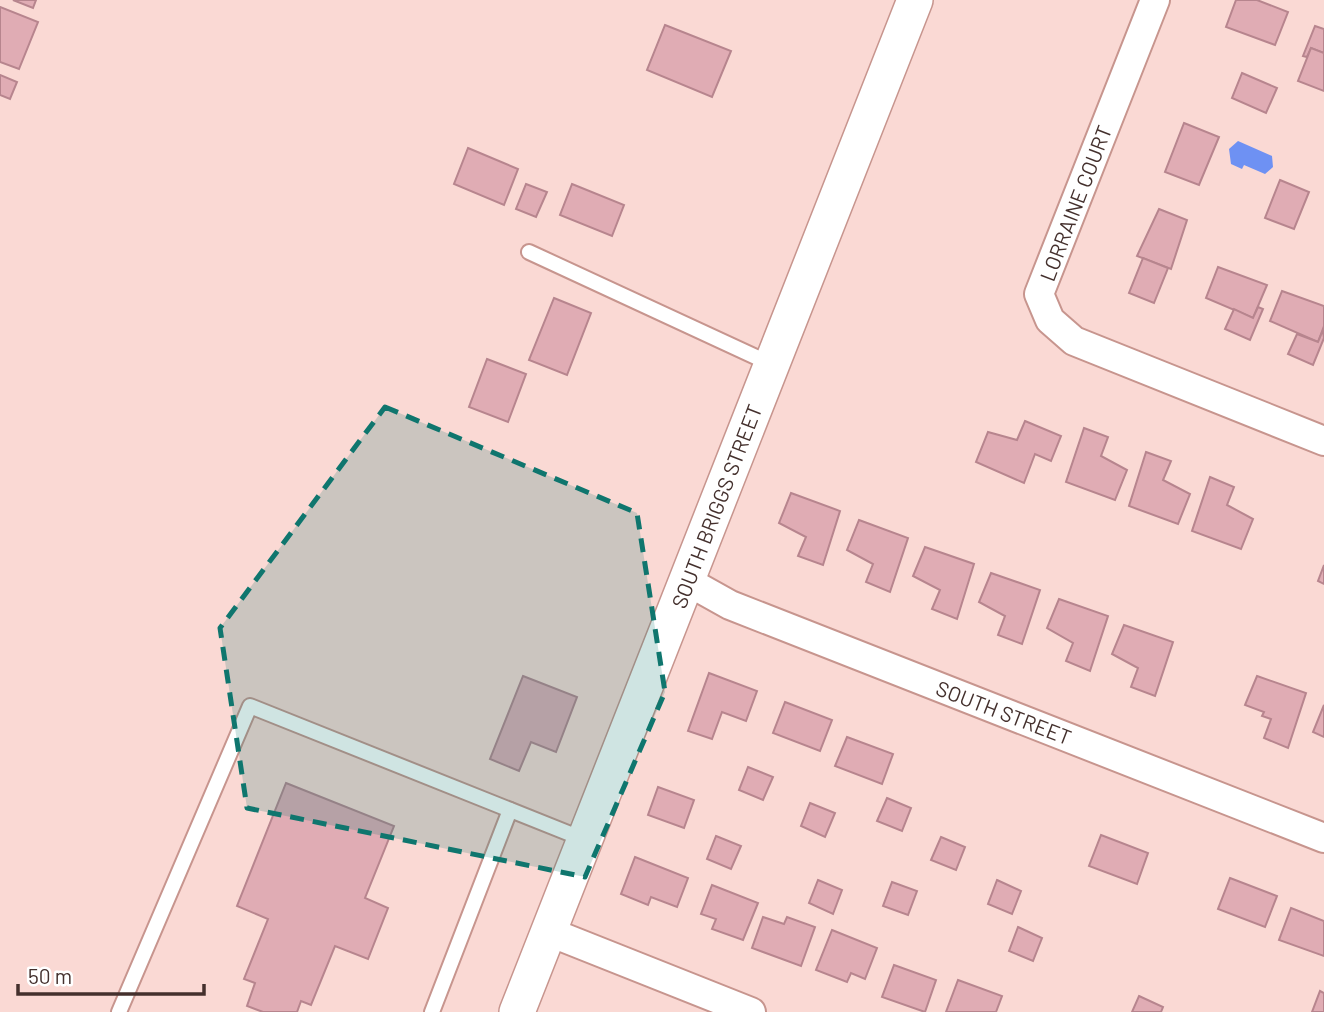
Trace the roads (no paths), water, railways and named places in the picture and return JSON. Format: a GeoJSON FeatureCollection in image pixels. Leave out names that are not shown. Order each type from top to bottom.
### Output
{"type":"FeatureCollection","features":[{"type":"Feature","properties":{"kind":"street","name":"SOUTH BRIGGS STREET"},"geometry":{"type":"LineString","coordinates":[[517,1012],[915,0]]}},
{"type":"Feature","properties":{"kind":"street","name":"LORRAINE COURT"},"geometry":{"type":"LineString","coordinates":[[1155,0],[1039,295],[1050,320],[1074,341],[1324,441]]}},
{"type":"Feature","properties":{"kind":"street","name":"SOUTH STREET"},"geometry":{"type":"LineString","coordinates":[[687,581],[730,605],[1324,838]]}},
{"type":"Feature","properties":{"kind":"street"},"geometry":{"type":"LineString","coordinates":[[547,931],[751,1012]]}},
{"type":"Feature","properties":{"kind":"lane"},"geometry":{"type":"LineString","coordinates":[[529,252],[772,365]]}},
{"type":"Feature","properties":{"kind":"lane"},"geometry":{"type":"LineString","coordinates":[[119,1012],[250,706],[584,840]]}},
{"type":"Feature","properties":{"kind":"lane"},"geometry":{"type":"LineString","coordinates":[[432,1012],[510,810]]}},
{"type":"Feature","properties":{"kind":"water"},"geometry":{"type":"Polygon","coordinates":[[[1238,141],[1272,156],[1273,167],[1265,174],[1244,165],[1242,169],[1231,164],[1229,149],[1238,141]]]}}]}
